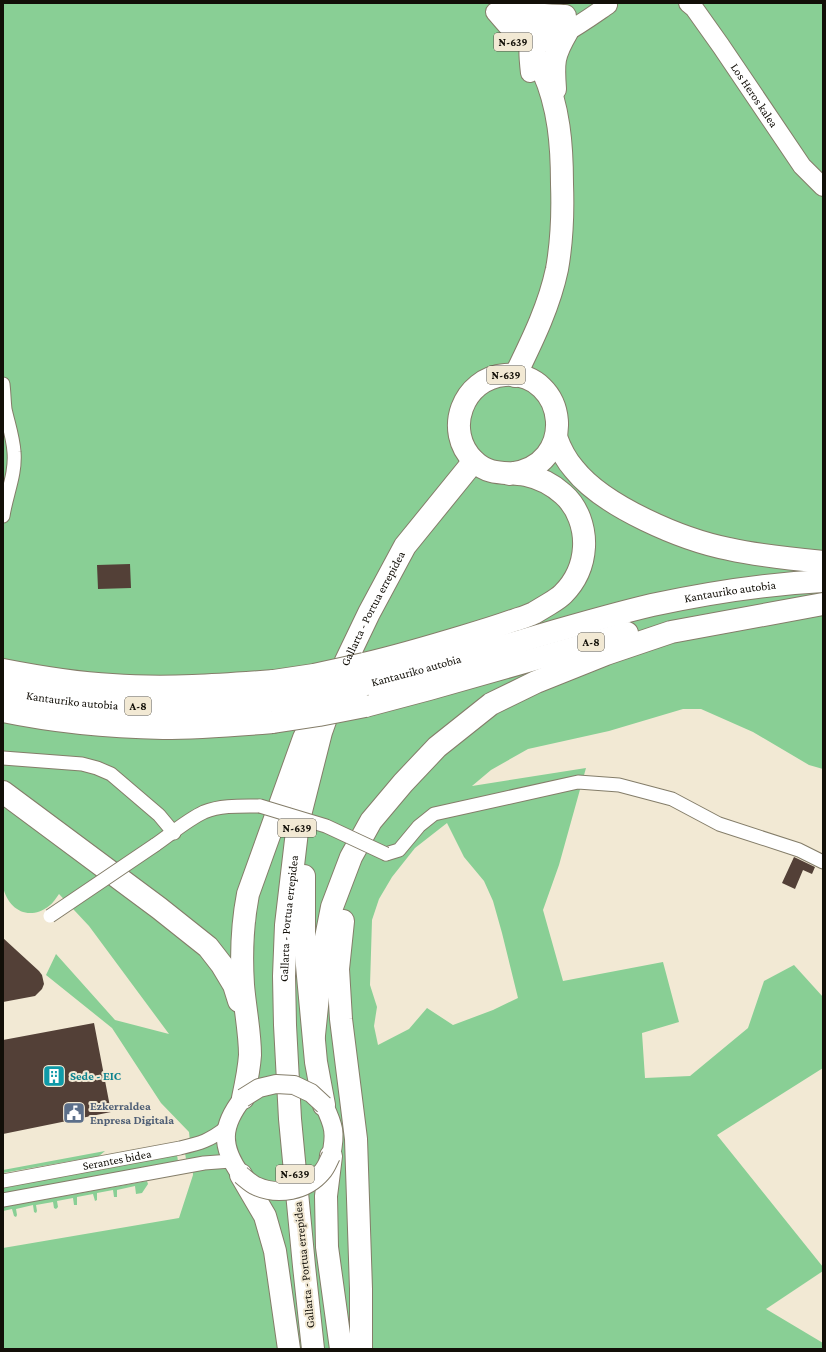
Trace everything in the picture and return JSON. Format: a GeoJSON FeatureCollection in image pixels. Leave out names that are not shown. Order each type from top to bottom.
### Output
{"type":"FeatureCollection","features":[{"type":"Feature","properties":{"kind":"highway"},"geometry":{"type":"LineString","coordinates":[[498,5],[566,24],[554,64],[557,117]]}},
{"type":"Feature","properties":{"kind":"highway","name":"N-639"},"geometry":{"type":"LineString","coordinates":[[498,5],[528,44],[543,70],[557,117],[562,155],[562,220],[556,269],[548,301],[536,333],[515,376]]}},
{"type":"Feature","properties":{"kind":"highway","name":"N-639"},"geometry":{"type":"LineString","coordinates":[[498,5],[515,44],[530,73],[548,119],[558,156],[562,182]]}},
{"type":"Feature","properties":{"kind":"highway","name":"N-639"},"geometry":{"type":"LineString","coordinates":[[500,376],[515,376],[532,382],[546,394],[553,406],[557,419],[556,437],[548,454],[537,464],[524,471],[500,474],[490,471],[474,461],[463,445],[460,436],[459,417],[463,403],[471,391],[478,385],[487,380],[500,376]]}},
{"type":"Feature","properties":{"kind":"highway"},"geometry":{"type":"LineString","coordinates":[[556,437],[559,446],[574,469],[592,487],[617,505],[655,524],[697,541],[729,549],[782,558],[823,562]]}},
{"type":"Feature","properties":{"kind":"highway","name":"Gallarta - Portua errepidea"},"geometry":{"type":"LineString","coordinates":[[313,1349],[309,1323],[290,1119],[284,976],[286,925],[298,823],[322,732],[359,670],[369,612],[405,546],[474,461]]}},
{"type":"Feature","properties":{"kind":"highway"},"geometry":{"type":"LineString","coordinates":[[243,1098],[249,1073],[250,1055],[243,986],[241,940],[248,894],[304,738],[320,703],[359,670],[534,614],[562,595],[574,580],[583,559],[583,528],[572,504],[564,494],[547,482],[526,475],[509,474]]}},
{"type":"Feature","properties":{"kind":"highway","name":"Kantauriko autobia"},"geometry":{"type":"LineString","coordinates":[[3,691],[69,701],[132,706],[214,706],[274,701],[327,693],[359,670],[415,672],[652,605],[758,587],[823,582]]}},
{"type":"Feature","properties":{"kind":"highway"},"geometry":{"type":"LineString","coordinates":[[314,1035],[322,958],[332,907],[351,857],[371,821],[403,783],[437,747],[491,704],[536,682],[606,654],[671,632],[823,603]]}},
{"type":"Feature","properties":{"kind":"highway","name":"Kantauriko autobia"},"geometry":{"type":"LineString","coordinates":[[3,711],[61,721],[164,728],[205,727],[274,701],[319,715],[364,706],[429,689],[611,637],[664,624],[737,610],[823,603]]}},
{"type":"Feature","properties":{"kind":"highway"},"geometry":{"type":"LineString","coordinates":[[3,670],[44,678],[112,685],[170,687],[202,686],[274,701]]}},
{"type":"Feature","properties":{"kind":"highway"},"geometry":{"type":"LineString","coordinates":[[324,1105],[316,1062],[304,933],[305,857],[313,803],[359,670]]}},
{"type":"Feature","properties":{"kind":"highway"},"geometry":{"type":"LineString","coordinates":[[361,1349],[361,1289],[356,1139],[341,1019],[338,969],[342,928],[353,878],[376,825],[403,783]]}},
{"type":"Feature","properties":{"kind":"highway"},"geometry":{"type":"LineString","coordinates":[[3,792],[159,908],[208,947],[222,965],[234,985],[248,1037]]}},
{"type":"Feature","properties":{"kind":"highway"},"geometry":{"type":"LineString","coordinates":[[331,1156],[326,1196],[327,1247],[341,1349]]}},
{"type":"Feature","properties":{"kind":"highway"},"geometry":{"type":"LineString","coordinates":[[236,1168],[265,1216],[275,1251],[289,1349]]}},
{"type":"Feature","properties":{"kind":"street","name":"Los Heros kalea"},"geometry":{"type":"LineString","coordinates":[[688,3],[694,8],[721,46],[802,166],[823,187]]}},
{"type":"Feature","properties":{"kind":"street"},"geometry":{"type":"LineString","coordinates":[[530,73],[528,44],[536,45],[544,43],[566,24],[610,4]]}},
{"type":"Feature","properties":{"kind":"street"},"geometry":{"type":"LineString","coordinates":[[3,384],[5,408],[14,452],[13,472],[3,516]]}},
{"type":"Feature","properties":{"kind":"street"},"geometry":{"type":"LineString","coordinates":[[3,758],[82,764],[111,774],[159,815],[174,833]]}},
{"type":"Feature","properties":{"kind":"street"},"geometry":{"type":"LineString","coordinates":[[50,916],[174,833],[188,822],[205,812],[230,806],[260,806],[326,826],[386,854],[399,850],[419,826],[434,814],[578,782],[619,784],[672,798],[718,824],[799,850],[823,862]]}},
{"type":"Feature","properties":{"kind":"street"},"geometry":{"type":"LineString","coordinates":[[276,1084],[294,1085],[311,1093],[324,1105],[332,1121],[335,1139],[331,1156],[322,1172],[308,1184],[291,1190],[267,1190],[256,1186],[236,1168],[226,1145],[227,1127],[233,1111],[243,1098],[258,1088],[264,1086],[276,1084]]}},
{"type":"Feature","properties":{"kind":"street","name":"Serantes bidea"},"geometry":{"type":"LineString","coordinates":[[3,1181],[206,1142],[217,1136],[227,1127]]}},
{"type":"Feature","properties":{"kind":"street","name":"Serantes bidea"},"geometry":{"type":"LineString","coordinates":[[3,1200],[204,1163],[236,1168]]}},
{"type":"Feature","properties":{"kind":"green space"},"geometry":{"type":"Polygon","coordinates":[[[3,3],[823,3],[823,769],[809,765],[753,732],[701,709],[683,709],[609,731],[528,749],[491,770],[472,786],[586,768],[559,865],[543,910],[563,981],[663,962],[679,1022],[642,1033],[645,1078],[690,1076],[748,1028],[764,981],[794,965],[823,997],[823,1068],[717,1135],[823,1267],[823,1271],[766,1309],[823,1343],[823,1349],[3,1349],[3,1248],[179,1218],[193,1175],[192,1158],[186,1159],[185,1153],[191,1152],[189,1132],[161,1103],[112,1028],[46,975],[56,954],[115,1020],[169,1034],[89,926],[59,894],[50,905],[41,911],[27,913],[20,911],[9,902],[3,887],[3,3]],[[447,823],[415,848],[392,877],[379,899],[372,920],[370,985],[377,1007],[374,1026],[378,1045],[409,1029],[427,1008],[453,1025],[493,1010],[518,998],[493,901],[484,881],[464,857],[447,823]]]}},
{"type":"Feature","properties":{"kind":"green space"},"geometry":{"type":"Polygon","coordinates":[[[105,1151],[99,1156],[3,1173],[3,1170],[105,1151]]]}},
{"type":"Feature","properties":{"kind":"green space"},"geometry":{"type":"Polygon","coordinates":[[[177,1155],[178,1161],[3,1193],[3,1187],[177,1155]]]}},
{"type":"Feature","properties":{"kind":"green space"},"geometry":{"type":"Polygon","coordinates":[[[147,1181],[148,1184],[142,1193],[136,1194],[135,1186],[117,1190],[117,1197],[114,1197],[113,1190],[97,1193],[97,1200],[95,1201],[93,1194],[77,1197],[77,1205],[74,1205],[73,1198],[57,1201],[58,1207],[56,1209],[54,1208],[53,1202],[36,1205],[36,1213],[34,1212],[33,1205],[16,1209],[16,1217],[14,1216],[12,1209],[3,1211],[3,1207],[147,1181]]]}},
{"type":"Feature","properties":{"kind":"building"},"geometry":{"type":"Polygon","coordinates":[[[130,564],[131,588],[98,589],[97,565],[130,564]]]}},
{"type":"Feature","properties":{"kind":"building"},"geometry":{"type":"Polygon","coordinates":[[[794,857],[815,867],[812,874],[803,870],[795,889],[782,883],[794,857]]]}},
{"type":"Feature","properties":{"kind":"building"},"geometry":{"type":"Polygon","coordinates":[[[3,938],[42,975],[44,984],[42,989],[35,996],[3,1002],[3,938]]]}},
{"type":"Feature","properties":{"kind":"building","name":"Sede - EIC"},"geometry":{"type":"Polygon","coordinates":[[[94,1023],[111,1112],[3,1134],[3,1040],[94,1023]]]}},
{"type":"Feature","properties":{"kind":"place","name":"Sede - EIC"},"geometry":{"type":"Point","coordinates":[54,1076]}},
{"type":"Feature","properties":{"kind":"place","name":"Ezkerraldea Enpresa Digitala"},"geometry":{"type":"Point","coordinates":[74,1113]}}]}
